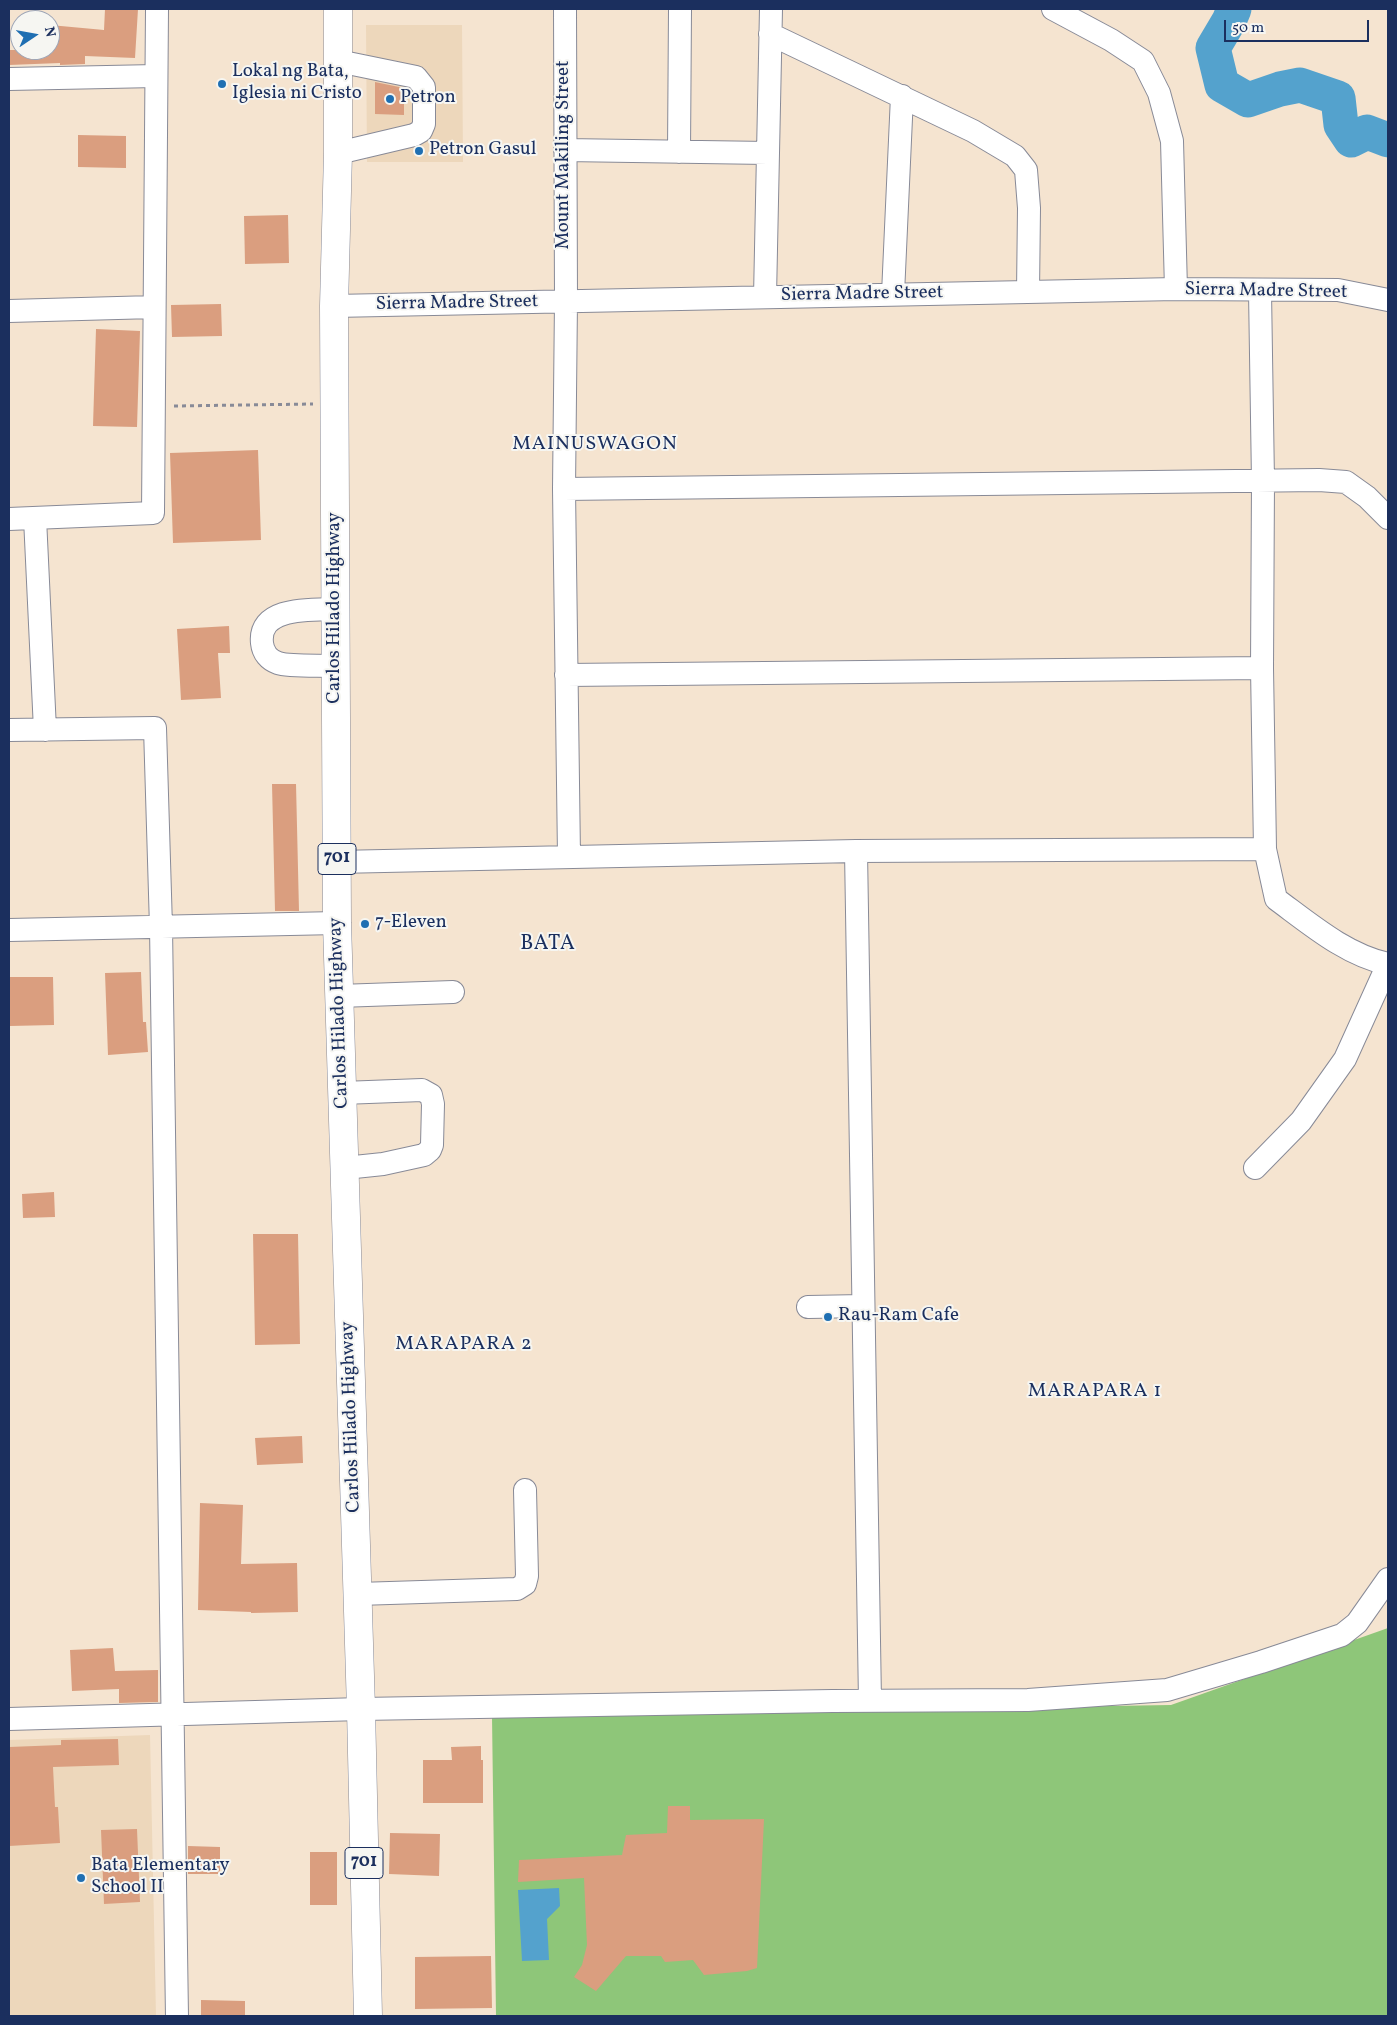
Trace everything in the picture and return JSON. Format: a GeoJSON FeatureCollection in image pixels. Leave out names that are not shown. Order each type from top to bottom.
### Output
{"type":"FeatureCollection","features":[{"type":"Feature","properties":{"kind":"main road","name":"Carlos Hilado Highway"},"geometry":{"type":"LineString","coordinates":[[338,9],[338,153],[334,306],[337,923],[358,1594],[368,2016]]}},
{"type":"Feature","properties":{"kind":"street"},"geometry":{"type":"LineString","coordinates":[[9,519],[153,513],[157,9]]}},
{"type":"Feature","properties":{"kind":"street","name":"Mount Makiling Street"},"geometry":{"type":"LineString","coordinates":[[565,9],[566,301],[564,489],[569,856]]}},
{"type":"Feature","properties":{"kind":"street"},"geometry":{"type":"LineString","coordinates":[[678,152],[680,9]]}},
{"type":"Feature","properties":{"kind":"street"},"geometry":{"type":"LineString","coordinates":[[765,297],[771,9]]}},
{"type":"Feature","properties":{"kind":"street"},"geometry":{"type":"LineString","coordinates":[[1052,9],[1111,40],[1143,62],[1159,94],[1172,140],[1176,289]]}},
{"type":"Feature","properties":{"kind":"street"},"geometry":{"type":"LineString","coordinates":[[770,34],[972,130],[1015,156],[1026,170],[1029,208],[1028,292]]}},
{"type":"Feature","properties":{"kind":"street"},"geometry":{"type":"LineString","coordinates":[[338,61],[416,77],[424,87],[424,124],[421,131],[414,135],[338,153]]}},
{"type":"Feature","properties":{"kind":"street"},"geometry":{"type":"LineString","coordinates":[[9,79],[156,76]]}},
{"type":"Feature","properties":{"kind":"street"},"geometry":{"type":"LineString","coordinates":[[892,294],[902,96]]}},
{"type":"Feature","properties":{"kind":"street"},"geometry":{"type":"LineString","coordinates":[[565,150],[768,153]]}},
{"type":"Feature","properties":{"kind":"street","name":"Sierra Madre Street"},"geometry":{"type":"LineString","coordinates":[[334,306],[1176,289],[1338,290],[1388,300]]}},
{"type":"Feature","properties":{"kind":"street"},"geometry":{"type":"LineString","coordinates":[[1255,1168],[1301,1120],[1345,1059],[1388,964],[1370,960],[1320,932],[1276,899],[1265,849],[1260,291]]}},
{"type":"Feature","properties":{"kind":"street"},"geometry":{"type":"LineString","coordinates":[[9,311],[154,307]]}},
{"type":"Feature","properties":{"kind":"street"},"geometry":{"type":"LineString","coordinates":[[564,489],[1319,480],[1346,482],[1367,497],[1388,518]]}},
{"type":"Feature","properties":{"kind":"street"},"geometry":{"type":"LineString","coordinates":[[35,518],[45,730]]}},
{"type":"Feature","properties":{"kind":"street"},"geometry":{"type":"LineString","coordinates":[[336,609],[301,611],[278,616],[268,621],[263,630],[262,640],[263,650],[276,663],[289,666],[336,666]]}},
{"type":"Feature","properties":{"kind":"street"},"geometry":{"type":"LineString","coordinates":[[566,675],[1262,668]]}},
{"type":"Feature","properties":{"kind":"street"},"geometry":{"type":"LineString","coordinates":[[9,730],[154,728],[161,927],[176,2016]]}},
{"type":"Feature","properties":{"kind":"street"},"geometry":{"type":"LineString","coordinates":[[337,862],[856,851],[1265,849]]}},
{"type":"Feature","properties":{"kind":"street"},"geometry":{"type":"LineString","coordinates":[[856,851],[870,1702]]}},
{"type":"Feature","properties":{"kind":"street"},"geometry":{"type":"LineString","coordinates":[[9,930],[337,923]]}},
{"type":"Feature","properties":{"kind":"street"},"geometry":{"type":"LineString","coordinates":[[339,996],[453,992]]}},
{"type":"Feature","properties":{"kind":"street"},"geometry":{"type":"LineString","coordinates":[[342,1093],[422,1090],[431,1095],[433,1104],[432,1144],[430,1150],[424,1155],[383,1164],[345,1168]]}},
{"type":"Feature","properties":{"kind":"street"},"geometry":{"type":"LineString","coordinates":[[808,1306],[863,1306]]}},
{"type":"Feature","properties":{"kind":"street"},"geometry":{"type":"LineString","coordinates":[[358,1594],[518,1589],[525,1584],[527,1576],[525,1490]]}},
{"type":"Feature","properties":{"kind":"street"},"geometry":{"type":"LineString","coordinates":[[9,1719],[172,1716],[361,1709],[1028,1700],[1168,1690],[1253,1665],[1342,1635],[1357,1623],[1388,1580]]}},
{"type":"Feature","properties":{"kind":"path"},"geometry":{"type":"LineString","coordinates":[[154,407],[334,404]]}},
{"type":"Feature","properties":{"kind":"shaded area"},"geometry":{"type":"Polygon","coordinates":[[[366,25],[462,25],[463,162],[367,162],[366,25]]]}},
{"type":"Feature","properties":{"kind":"shaded area","name":"Bata Elementary School II"},"geometry":{"type":"Polygon","coordinates":[[[150,1735],[156,2016],[9,2016],[9,1740],[150,1735]]]}},
{"type":"Feature","properties":{"kind":"green space"},"geometry":{"type":"Polygon","coordinates":[[[1388,1628],[1388,2016],[496,2016],[492,1716],[1171,1705],[1388,1628]]]}},
{"type":"Feature","properties":{"kind":"water"},"geometry":{"type":"Polygon","coordinates":[[[559,1888],[560,1906],[547,1919],[549,1960],[522,1961],[518,1890],[559,1888]]]}},
{"type":"Feature","properties":{"kind":"building"},"geometry":{"type":"Polygon","coordinates":[[[105,9],[138,9],[135,58],[85,56],[85,64],[9,65],[9,50],[10,60],[60,60],[60,26],[104,30],[105,9]]]}},
{"type":"Feature","properties":{"kind":"building","name":"Petron"},"geometry":{"type":"Polygon","coordinates":[[[375,82],[404,88],[404,115],[375,114],[375,82]]]}},
{"type":"Feature","properties":{"kind":"building"},"geometry":{"type":"Polygon","coordinates":[[[78,135],[126,136],[126,168],[78,167],[78,135]]]}},
{"type":"Feature","properties":{"kind":"building"},"geometry":{"type":"Polygon","coordinates":[[[288,215],[289,263],[245,264],[244,216],[288,215]]]}},
{"type":"Feature","properties":{"kind":"building"},"geometry":{"type":"Polygon","coordinates":[[[221,304],[222,336],[172,337],[171,305],[221,304]]]}},
{"type":"Feature","properties":{"kind":"building"},"geometry":{"type":"Polygon","coordinates":[[[96,329],[140,331],[137,427],[93,426],[96,329]]]}},
{"type":"Feature","properties":{"kind":"building"},"geometry":{"type":"Polygon","coordinates":[[[258,450],[261,540],[173,543],[170,453],[258,450]]]}},
{"type":"Feature","properties":{"kind":"building"},"geometry":{"type":"Polygon","coordinates":[[[229,626],[230,653],[218,653],[221,698],[181,700],[177,629],[229,626]]]}},
{"type":"Feature","properties":{"kind":"building"},"geometry":{"type":"Polygon","coordinates":[[[272,784],[296,784],[299,911],[275,911],[272,784]]]}},
{"type":"Feature","properties":{"kind":"building"},"geometry":{"type":"Polygon","coordinates":[[[141,972],[143,1022],[146,1022],[148,1052],[108,1055],[105,973],[141,972]]]}},
{"type":"Feature","properties":{"kind":"building"},"geometry":{"type":"Polygon","coordinates":[[[9,977],[53,977],[54,1025],[10,1026],[9,977]]]}},
{"type":"Feature","properties":{"kind":"building"},"geometry":{"type":"Polygon","coordinates":[[[54,1192],[55,1217],[23,1218],[22,1194],[54,1192]]]}},
{"type":"Feature","properties":{"kind":"building"},"geometry":{"type":"Polygon","coordinates":[[[253,1234],[298,1234],[300,1344],[255,1345],[253,1234]]]}},
{"type":"Feature","properties":{"kind":"building"},"geometry":{"type":"Polygon","coordinates":[[[302,1436],[303,1463],[257,1465],[255,1438],[302,1436]]]}},
{"type":"Feature","properties":{"kind":"building"},"geometry":{"type":"Polygon","coordinates":[[[200,1503],[243,1505],[241,1564],[297,1563],[298,1612],[251,1613],[198,1610],[200,1503]]]}},
{"type":"Feature","properties":{"kind":"building"},"geometry":{"type":"Polygon","coordinates":[[[113,1648],[115,1671],[158,1670],[158,1702],[119,1703],[119,1689],[72,1691],[70,1650],[113,1648]]]}},
{"type":"Feature","properties":{"kind":"building"},"geometry":{"type":"Polygon","coordinates":[[[118,1739],[119,1765],[53,1767],[55,1807],[58,1807],[60,1843],[9,1846],[9,1747],[61,1745],[61,1740],[118,1739]]]}},
{"type":"Feature","properties":{"kind":"building"},"geometry":{"type":"Polygon","coordinates":[[[481,1746],[481,1760],[483,1760],[483,1803],[423,1803],[423,1760],[452,1760],[451,1747],[481,1746]]]}},
{"type":"Feature","properties":{"kind":"building"},"geometry":{"type":"Polygon","coordinates":[[[668,1806],[690,1806],[690,1820],[764,1819],[757,1968],[747,1971],[704,1975],[693,1960],[665,1962],[661,1956],[626,1956],[596,1991],[574,1977],[582,1965],[587,1945],[584,1878],[518,1882],[519,1860],[622,1855],[626,1835],[667,1833],[668,1806]]]}},
{"type":"Feature","properties":{"kind":"building"},"geometry":{"type":"Polygon","coordinates":[[[137,1829],[140,1902],[104,1904],[101,1830],[137,1829]]]}},
{"type":"Feature","properties":{"kind":"building"},"geometry":{"type":"Polygon","coordinates":[[[390,1833],[440,1834],[439,1876],[389,1874],[390,1833]]]}},
{"type":"Feature","properties":{"kind":"building"},"geometry":{"type":"Polygon","coordinates":[[[188,1846],[220,1847],[220,1874],[188,1874],[188,1846]]]}},
{"type":"Feature","properties":{"kind":"building"},"geometry":{"type":"Polygon","coordinates":[[[310,1852],[337,1852],[337,1905],[310,1905],[310,1852]]]}},
{"type":"Feature","properties":{"kind":"building"},"geometry":{"type":"Polygon","coordinates":[[[491,1956],[492,2008],[415,2009],[415,1957],[491,1956]]]}},
{"type":"Feature","properties":{"kind":"building"},"geometry":{"type":"Polygon","coordinates":[[[201,2000],[245,2001],[245,2016],[201,2016],[201,2000]]]}},
{"type":"Feature","properties":{"kind":"waterway"},"geometry":{"type":"LineString","coordinates":[[1234,9],[1213,48],[1222,85],[1248,100],[1280,89],[1300,85],[1338,98],[1341,125],[1351,140],[1367,132],[1388,140]]}},
{"type":"Feature","properties":{"kind":"place","name":"Lokal ng Bata, Iglesia ni Cristo"},"geometry":{"type":"Point","coordinates":[222,84]}},
{"type":"Feature","properties":{"kind":"place","name":"Petron"},"geometry":{"type":"Point","coordinates":[390,99]}},
{"type":"Feature","properties":{"kind":"place","name":"Petron Gasul"},"geometry":{"type":"Point","coordinates":[419,151]}},
{"type":"Feature","properties":{"kind":"place","name":"7-Eleven"},"geometry":{"type":"Point","coordinates":[365,924]}},
{"type":"Feature","properties":{"kind":"place","name":"Rau-Ram Cafe"},"geometry":{"type":"Point","coordinates":[828,1317]}},
{"type":"Feature","properties":{"kind":"place","name":"Bata Elementary School II"},"geometry":{"type":"Point","coordinates":[81,1878]}},
{"type":"Feature","properties":{"kind":"district","name":"MAINUSWAGON"},"geometry":{"type":"Point","coordinates":[595,445]}},
{"type":"Feature","properties":{"kind":"district","name":"BATA"},"geometry":{"type":"Point","coordinates":[548,945]}},
{"type":"Feature","properties":{"kind":"district","name":"MARAPARA 2"},"geometry":{"type":"Point","coordinates":[464,1345]}},
{"type":"Feature","properties":{"kind":"district","name":"MARAPARA 1"},"geometry":{"type":"Point","coordinates":[1095,1392]}}]}
